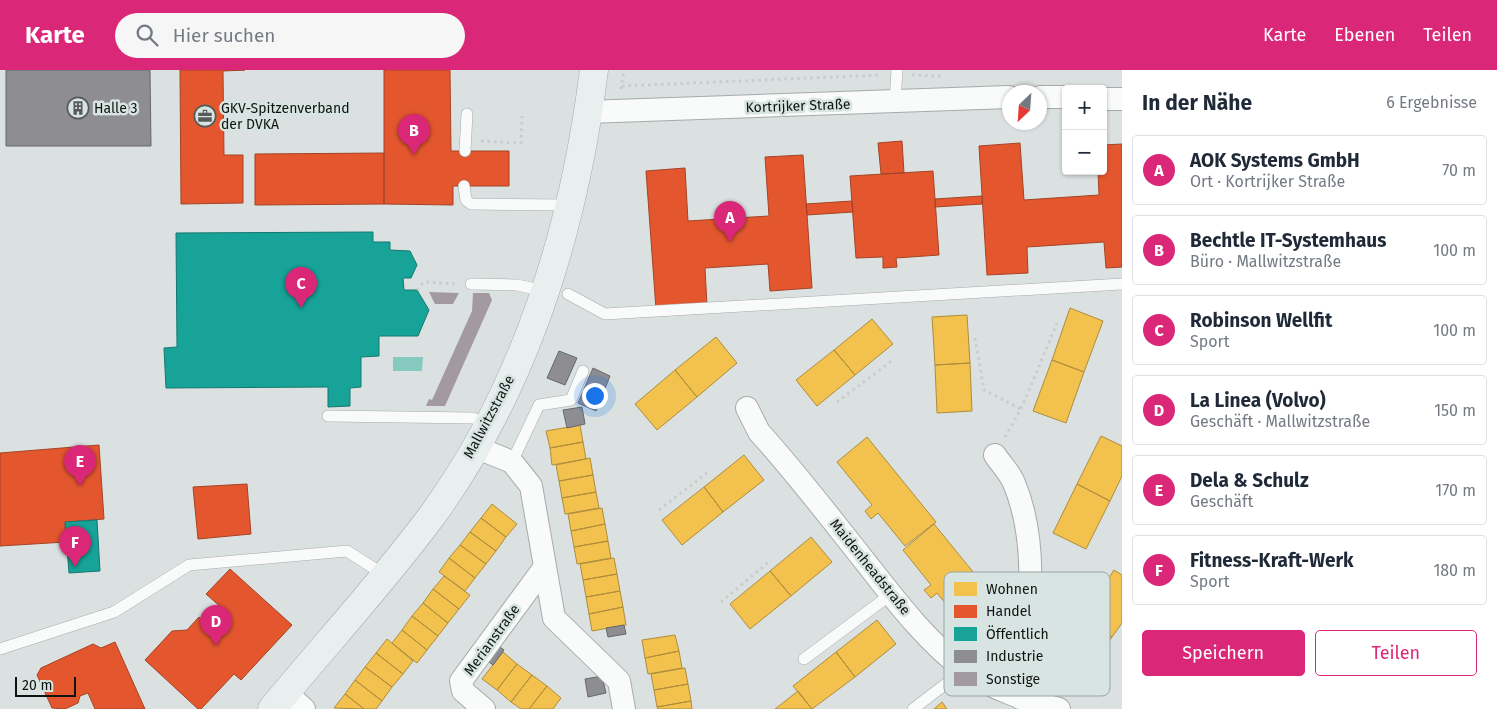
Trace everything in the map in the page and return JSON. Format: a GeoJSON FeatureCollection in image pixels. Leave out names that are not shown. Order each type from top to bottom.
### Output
{"type":"FeatureCollection","features":[{"type":"Feature","properties":{"kind":"street","name":"Mallwitzstraße"},"geometry":{"type":"LineString","coordinates":[[287,704],[432,515],[481,435],[557,292],[594,70]]}},
{"type":"Feature","properties":{"kind":"street","name":"Kortrijker Straße"},"geometry":{"type":"LineString","coordinates":[[587,112],[1002,97]]}},
{"type":"Feature","properties":{"kind":"street"},"geometry":{"type":"LineString","coordinates":[[1047,97],[1062,97]]}},
{"type":"Feature","properties":{"kind":"street"},"geometry":{"type":"LineString","coordinates":[[1107,98],[1122,99]]}},
{"type":"Feature","properties":{"kind":"street","name":"Maidenheadstraße"},"geometry":{"type":"LineString","coordinates":[[747,408],[759,432],[890,595],[944,651]]}},
{"type":"Feature","properties":{"kind":"street"},"geometry":{"type":"LineString","coordinates":[[481,435],[512,462],[531,486],[554,618],[619,681],[624,709]]}},
{"type":"Feature","properties":{"kind":"street"},"geometry":{"type":"LineString","coordinates":[[995,455],[1013,481],[1023,509],[1029,556],[1029,572]]}},
{"type":"Feature","properties":{"kind":"street","name":"Merianstraße"},"geometry":{"type":"LineString","coordinates":[[484,709],[463,691],[462,681],[544,568]]}},
{"type":"Feature","properties":{"kind":"street","name":"Maidenheadstraße"},"geometry":{"type":"LineString","coordinates":[[1016,696],[1059,709]]}},
{"type":"Feature","properties":{"kind":"lane"},"geometry":{"type":"LineString","coordinates":[[896,102],[897,70]]}},
{"type":"Feature","properties":{"kind":"lane"},"geometry":{"type":"LineString","coordinates":[[466,146],[467,114]]}},
{"type":"Feature","properties":{"kind":"lane"},"geometry":{"type":"LineString","coordinates":[[464,186],[466,200],[471,204],[571,205]]}},
{"type":"Feature","properties":{"kind":"lane"},"geometry":{"type":"LineString","coordinates":[[471,284],[518,286],[557,292],[605,314],[1122,284]]}},
{"type":"Feature","properties":{"kind":"lane"},"geometry":{"type":"LineString","coordinates":[[512,462],[538,406],[571,400],[583,370]]}},
{"type":"Feature","properties":{"kind":"lane"},"geometry":{"type":"LineString","coordinates":[[328,416],[474,418],[481,435]]}},
{"type":"Feature","properties":{"kind":"lane"},"geometry":{"type":"LineString","coordinates":[[0,649],[114,612],[189,565],[347,551],[386,576]]}},
{"type":"Feature","properties":{"kind":"lane"},"geometry":{"type":"LineString","coordinates":[[804,659],[890,595]]}},
{"type":"Feature","properties":{"kind":"lane"},"geometry":{"type":"LineString","coordinates":[[913,709],[944,685]]}},
{"type":"Feature","properties":{"kind":"path"},"geometry":{"type":"LineString","coordinates":[[466,146],[521,142],[522,116]]}},
{"type":"Feature","properties":{"kind":"path"},"geometry":{"type":"LineString","coordinates":[[417,290],[424,282],[471,284]]}},
{"type":"Feature","properties":{"kind":"path"},"geometry":{"type":"LineString","coordinates":[[995,455],[1021,409],[1057,323]]}},
{"type":"Feature","properties":{"kind":"path"},"geometry":{"type":"LineString","coordinates":[[975,338],[984,390],[1021,409]]}},
{"type":"Feature","properties":{"kind":"path"},"geometry":{"type":"LineString","coordinates":[[838,402],[893,360]]}},
{"type":"Feature","properties":{"kind":"path"},"geometry":{"type":"LineString","coordinates":[[659,510],[707,473]]}},
{"type":"Feature","properties":{"kind":"path"},"geometry":{"type":"LineString","coordinates":[[721,602],[771,560]]}},
{"type":"Feature","properties":{"kind":"shaded area"},"geometry":{"type":"Polygon","coordinates":[[[393,357],[423,357],[422,371],[393,371],[393,357]]]}},
{"type":"Feature","properties":{"kind":"building: Wohnen"},"geometry":{"type":"Polygon","coordinates":[[[1070,308],[1103,321],[1084,372],[1052,360],[1070,308]]]}},
{"type":"Feature","properties":{"kind":"building: Wohnen"},"geometry":{"type":"Polygon","coordinates":[[[967,315],[970,363],[935,365],[932,317],[967,315]]]}},
{"type":"Feature","properties":{"kind":"building: Wohnen"},"geometry":{"type":"Polygon","coordinates":[[[872,319],[893,344],[855,375],[834,350],[872,319]]]}},
{"type":"Feature","properties":{"kind":"building: Wohnen"},"geometry":{"type":"Polygon","coordinates":[[[716,337],[737,363],[697,397],[675,370],[716,337]]]}},
{"type":"Feature","properties":{"kind":"building: Wohnen"},"geometry":{"type":"Polygon","coordinates":[[[834,350],[855,375],[817,406],[796,380],[834,350]]]}},
{"type":"Feature","properties":{"kind":"building: Wohnen"},"geometry":{"type":"Polygon","coordinates":[[[1052,360],[1084,372],[1066,423],[1033,411],[1052,360]]]}},
{"type":"Feature","properties":{"kind":"building: Wohnen"},"geometry":{"type":"Polygon","coordinates":[[[970,363],[972,411],[937,413],[935,365],[970,363]]]}},
{"type":"Feature","properties":{"kind":"building: Wohnen"},"geometry":{"type":"Polygon","coordinates":[[[675,370],[697,397],[657,430],[635,404],[675,370]]]}},
{"type":"Feature","properties":{"kind":"building: Wohnen"},"geometry":{"type":"Polygon","coordinates":[[[580,425],[583,442],[550,448],[546,431],[580,425]]]}},
{"type":"Feature","properties":{"kind":"building: Wohnen"},"geometry":{"type":"Polygon","coordinates":[[[1101,436],[1122,446],[1122,476],[1110,501],[1077,484],[1101,436]]]}},
{"type":"Feature","properties":{"kind":"building: Wohnen"},"geometry":{"type":"Polygon","coordinates":[[[867,437],[936,522],[905,546],[878,513],[871,519],[865,511],[872,505],[837,462],[867,437]]]}},
{"type":"Feature","properties":{"kind":"building: Wohnen"},"geometry":{"type":"Polygon","coordinates":[[[583,442],[586,459],[552,465],[550,448],[583,442]]]}},
{"type":"Feature","properties":{"kind":"building: Wohnen"},"geometry":{"type":"Polygon","coordinates":[[[744,455],[764,480],[723,512],[704,487],[744,455]]]}},
{"type":"Feature","properties":{"kind":"building: Wohnen"},"geometry":{"type":"Polygon","coordinates":[[[590,458],[593,475],[559,481],[556,465],[590,458]]]}},
{"type":"Feature","properties":{"kind":"building: Wohnen"},"geometry":{"type":"Polygon","coordinates":[[[593,475],[596,492],[562,498],[559,481],[593,475]]]}},
{"type":"Feature","properties":{"kind":"building: Wohnen"},"geometry":{"type":"Polygon","coordinates":[[[1077,484],[1110,501],[1086,549],[1053,533],[1077,484]]]}},
{"type":"Feature","properties":{"kind":"building: Wohnen"},"geometry":{"type":"Polygon","coordinates":[[[704,487],[723,512],[682,545],[662,520],[704,487]]]}},
{"type":"Feature","properties":{"kind":"building: Wohnen"},"geometry":{"type":"Polygon","coordinates":[[[596,492],[599,508],[565,514],[562,498],[596,492]]]}},
{"type":"Feature","properties":{"kind":"building: Wohnen"},"geometry":{"type":"Polygon","coordinates":[[[492,504],[517,524],[506,537],[481,518],[492,504]]]}},
{"type":"Feature","properties":{"kind":"building: Wohnen"},"geometry":{"type":"Polygon","coordinates":[[[602,508],[605,524],[571,531],[568,514],[602,508]]]}},
{"type":"Feature","properties":{"kind":"building: Wohnen"},"geometry":{"type":"Polygon","coordinates":[[[481,518],[506,537],[496,551],[470,532],[481,518]]]}},
{"type":"Feature","properties":{"kind":"building: Wohnen"},"geometry":{"type":"Polygon","coordinates":[[[605,524],[608,541],[574,547],[571,531],[605,524]]]}},
{"type":"Feature","properties":{"kind":"building: Wohnen"},"geometry":{"type":"Polygon","coordinates":[[[934,524],[973,572],[944,572],[944,601],[937,593],[931,598],[924,590],[931,585],[903,550],[934,524]]]}},
{"type":"Feature","properties":{"kind":"building: Wohnen"},"geometry":{"type":"Polygon","coordinates":[[[470,532],[496,551],[486,564],[460,545],[470,532]]]}},
{"type":"Feature","properties":{"kind":"building: Wohnen"},"geometry":{"type":"Polygon","coordinates":[[[811,537],[832,562],[791,596],[770,571],[811,537]]]}},
{"type":"Feature","properties":{"kind":"building: Wohnen"},"geometry":{"type":"Polygon","coordinates":[[[608,541],[611,558],[577,564],[574,547],[608,541]]]}},
{"type":"Feature","properties":{"kind":"building: Wohnen"},"geometry":{"type":"Polygon","coordinates":[[[460,545],[486,564],[475,578],[449,558],[460,545]]]}},
{"type":"Feature","properties":{"kind":"building: Wohnen"},"geometry":{"type":"Polygon","coordinates":[[[449,558],[475,578],[465,591],[439,572],[449,558]]]}},
{"type":"Feature","properties":{"kind":"building: Wohnen"},"geometry":{"type":"Polygon","coordinates":[[[614,558],[617,574],[583,580],[580,564],[614,558]]]}},
{"type":"Feature","properties":{"kind":"building: Wohnen"},"geometry":{"type":"Polygon","coordinates":[[[1114,570],[1122,575],[1122,623],[1112,637],[1110,636],[1110,576],[1114,570]]]}},
{"type":"Feature","properties":{"kind":"building: Wohnen"},"geometry":{"type":"Polygon","coordinates":[[[770,571],[791,596],[750,629],[730,604],[770,571]]]}},
{"type":"Feature","properties":{"kind":"building: Wohnen"},"geometry":{"type":"Polygon","coordinates":[[[617,574],[620,591],[586,597],[583,580],[617,574]]]}},
{"type":"Feature","properties":{"kind":"building: Wohnen"},"geometry":{"type":"Polygon","coordinates":[[[444,576],[470,595],[459,609],[433,589],[444,576]]]}},
{"type":"Feature","properties":{"kind":"building: Wohnen"},"geometry":{"type":"Polygon","coordinates":[[[433,589],[459,609],[448,623],[423,603],[433,589]]]}},
{"type":"Feature","properties":{"kind":"building: Wohnen"},"geometry":{"type":"Polygon","coordinates":[[[620,591],[623,607],[589,614],[586,597],[620,591]]]}},
{"type":"Feature","properties":{"kind":"building: Wohnen"},"geometry":{"type":"Polygon","coordinates":[[[423,603],[448,623],[438,636],[412,616],[423,603]]]}},
{"type":"Feature","properties":{"kind":"building: Wohnen"},"geometry":{"type":"Polygon","coordinates":[[[623,607],[626,625],[592,631],[589,614],[623,607]]]}},
{"type":"Feature","properties":{"kind":"building: Wohnen"},"geometry":{"type":"Polygon","coordinates":[[[412,616],[438,636],[427,650],[402,630],[412,616]]]}},
{"type":"Feature","properties":{"kind":"building: Wohnen"},"geometry":{"type":"Polygon","coordinates":[[[877,620],[896,644],[855,677],[836,652],[877,620]]]}},
{"type":"Feature","properties":{"kind":"building: Wohnen"},"geometry":{"type":"Polygon","coordinates":[[[402,630],[427,650],[417,663],[392,643],[402,630]]]}},
{"type":"Feature","properties":{"kind":"building: Wohnen"},"geometry":{"type":"Polygon","coordinates":[[[675,635],[679,651],[645,658],[642,640],[675,635]]]}},
{"type":"Feature","properties":{"kind":"building: Wohnen"},"geometry":{"type":"Polygon","coordinates":[[[387,639],[413,661],[403,674],[376,653],[387,639]]]}},
{"type":"Feature","properties":{"kind":"building: Wohnen"},"geometry":{"type":"Polygon","coordinates":[[[679,651],[682,668],[648,674],[645,658],[679,651]]]}},
{"type":"Feature","properties":{"kind":"building: Wohnen"},"geometry":{"type":"Polygon","coordinates":[[[503,652],[517,664],[497,690],[482,679],[503,652]]]}},
{"type":"Feature","properties":{"kind":"building: Wohnen"},"geometry":{"type":"Polygon","coordinates":[[[836,652],[855,677],[812,709],[793,686],[836,652]]]}},
{"type":"Feature","properties":{"kind":"building: Wohnen"},"geometry":{"type":"Polygon","coordinates":[[[376,653],[403,674],[392,687],[365,667],[376,653]]]}},
{"type":"Feature","properties":{"kind":"building: Wohnen"},"geometry":{"type":"Polygon","coordinates":[[[517,664],[532,675],[511,702],[497,690],[517,664]]]}},
{"type":"Feature","properties":{"kind":"building: Wohnen"},"geometry":{"type":"Polygon","coordinates":[[[365,667],[392,687],[382,701],[355,680],[365,667]]]}},
{"type":"Feature","properties":{"kind":"building: Wohnen"},"geometry":{"type":"Polygon","coordinates":[[[685,668],[688,684],[654,690],[651,674],[685,668]]]}},
{"type":"Feature","properties":{"kind":"building: Wohnen"},"geometry":{"type":"Polygon","coordinates":[[[532,675],[547,686],[529,709],[521,709],[511,702],[532,675]]]}},
{"type":"Feature","properties":{"kind":"building: Wohnen"},"geometry":{"type":"Polygon","coordinates":[[[355,680],[382,701],[376,709],[364,709],[345,694],[355,680]]]}},
{"type":"Feature","properties":{"kind":"building: Wohnen"},"geometry":{"type":"Polygon","coordinates":[[[688,684],[691,701],[657,707],[654,690],[688,684]]]}},
{"type":"Feature","properties":{"kind":"building: Wohnen"},"geometry":{"type":"Polygon","coordinates":[[[547,686],[561,698],[553,709],[529,709],[547,686]]]}},
{"type":"Feature","properties":{"kind":"building: Wohnen"},"geometry":{"type":"Polygon","coordinates":[[[798,691],[812,709],[775,709],[798,691]]]}},
{"type":"Feature","properties":{"kind":"building: Wohnen"},"geometry":{"type":"Polygon","coordinates":[[[345,694],[364,709],[334,708],[345,694]]]}},
{"type":"Feature","properties":{"kind":"building: Wohnen"},"geometry":{"type":"Polygon","coordinates":[[[691,701],[692,709],[658,709],[657,707],[691,701]]]}},
{"type":"Feature","properties":{"kind":"building: Wohnen"},"geometry":{"type":"Polygon","coordinates":[[[942,702],[947,709],[934,709],[942,702]]]}},
{"type":"Feature","properties":{"kind":"building: Handel"},"geometry":{"type":"Polygon","coordinates":[[[180,70],[245,70],[223,71],[224,155],[243,155],[243,203],[181,204],[180,70]]]}},
{"type":"Feature","properties":{"kind":"building: Handel"},"geometry":{"type":"Polygon","coordinates":[[[384,70],[450,70],[451,151],[509,151],[509,186],[453,186],[453,205],[384,204],[384,70]]]}},
{"type":"Feature","properties":{"kind":"building: Handel"},"geometry":{"type":"Polygon","coordinates":[[[902,141],[904,173],[881,174],[878,143],[902,141]]]}},
{"type":"Feature","properties":{"kind":"building: Handel"},"geometry":{"type":"Polygon","coordinates":[[[1020,143],[1024,200],[1099,195],[1098,175],[1107,175],[1107,145],[1122,144],[1122,267],[1106,268],[1104,242],[1027,247],[1028,273],[987,275],[979,146],[1020,143]]]}},
{"type":"Feature","properties":{"kind":"building: Handel"},"geometry":{"type":"Polygon","coordinates":[[[384,153],[384,204],[255,205],[255,154],[384,153]]]}},
{"type":"Feature","properties":{"kind":"building: Handel"},"geometry":{"type":"Polygon","coordinates":[[[803,155],[812,288],[770,291],[768,264],[705,268],[707,306],[656,309],[646,171],[685,168],[688,221],[769,216],[765,157],[803,155]]]}},
{"type":"Feature","properties":{"kind":"building: Handel"},"geometry":{"type":"Polygon","coordinates":[[[933,171],[939,255],[896,258],[897,267],[883,268],[883,257],[856,258],[850,176],[933,171]]]}},
{"type":"Feature","properties":{"kind":"building: Handel"},"geometry":{"type":"Polygon","coordinates":[[[982,196],[982,204],[935,207],[935,199],[982,196]]]}},
{"type":"Feature","properties":{"kind":"building: Handel"},"geometry":{"type":"Polygon","coordinates":[[[852,201],[853,212],[807,215],[806,204],[852,201]]]}},
{"type":"Feature","properties":{"kind":"building: Handel"},"geometry":{"type":"Polygon","coordinates":[[[99,445],[104,519],[65,522],[66,542],[0,546],[0,453],[99,445]]]}},
{"type":"Feature","properties":{"kind":"building: Handel"},"geometry":{"type":"Polygon","coordinates":[[[247,484],[251,534],[198,539],[193,487],[247,484]]]}},
{"type":"Feature","properties":{"kind":"building: Handel"},"geometry":{"type":"Polygon","coordinates":[[[230,569],[292,625],[241,680],[234,674],[201,709],[198,709],[145,660],[172,631],[187,630],[199,617],[208,626],[223,609],[206,594],[230,569]]]}},
{"type":"Feature","properties":{"kind":"building: Handel"},"geometry":{"type":"Polygon","coordinates":[[[115,642],[145,709],[95,709],[88,693],[80,696],[78,703],[65,709],[52,708],[37,675],[41,668],[93,644],[101,648],[115,642]]]}},
{"type":"Feature","properties":{"kind":"building: Öffentlich"},"geometry":{"type":"Polygon","coordinates":[[[373,232],[373,242],[390,242],[390,250],[410,251],[417,265],[411,278],[403,278],[404,290],[417,290],[429,310],[418,336],[379,336],[379,356],[361,357],[361,387],[350,388],[350,406],[328,407],[328,387],[166,388],[164,348],[177,347],[176,233],[373,232]]]}},
{"type":"Feature","properties":{"kind":"building: Öffentlich"},"geometry":{"type":"Polygon","coordinates":[[[97,520],[100,571],[69,573],[65,522],[97,520]]]}},
{"type":"Feature","properties":{"kind":"building: Industrie","name":"Halle 3"},"geometry":{"type":"Polygon","coordinates":[[[6,70],[150,70],[151,146],[6,146],[6,70]]]}},
{"type":"Feature","properties":{"kind":"building: Industrie"},"geometry":{"type":"Polygon","coordinates":[[[559,351],[577,358],[565,385],[547,378],[559,351]]]}},
{"type":"Feature","properties":{"kind":"building: Industrie"},"geometry":{"type":"Polygon","coordinates":[[[593,368],[610,376],[596,411],[578,403],[593,368]]]}},
{"type":"Feature","properties":{"kind":"building: Industrie"},"geometry":{"type":"Polygon","coordinates":[[[582,407],[585,424],[567,428],[563,410],[582,407]]]}},
{"type":"Feature","properties":{"kind":"building: Industrie"},"geometry":{"type":"Polygon","coordinates":[[[624,625],[626,634],[608,637],[606,628],[624,625]]]}},
{"type":"Feature","properties":{"kind":"building: Industrie"},"geometry":{"type":"Polygon","coordinates":[[[497,645],[504,650],[493,665],[485,659],[497,645]]]}},
{"type":"Feature","properties":{"kind":"building: Industrie"},"geometry":{"type":"Polygon","coordinates":[[[602,676],[606,693],[588,697],[585,679],[602,676]]]}},
{"type":"Feature","properties":{"kind":"building: Sonstige"},"geometry":{"type":"Polygon","coordinates":[[[429,292],[459,293],[453,304],[435,304],[429,292]]]}},
{"type":"Feature","properties":{"kind":"building: Sonstige"},"geometry":{"type":"Polygon","coordinates":[[[473,293],[489,293],[492,300],[445,406],[426,406],[429,399],[432,400],[472,311],[473,293]]]}},
{"type":"Feature","properties":{"kind":"place","name":"Halle 3"},"geometry":{"type":"Point","coordinates":[78,108]}},
{"type":"Feature","properties":{"kind":"place","name":"GKV-Spitzenverband der DVKA"},"geometry":{"type":"Point","coordinates":[205,116]}},
{"type":"Feature","properties":{"kind":"place","name":"Bechtle IT-Systemhaus"},"geometry":{"type":"Point","coordinates":[414,155]}},
{"type":"Feature","properties":{"kind":"place","name":"AOK Systems GmbH"},"geometry":{"type":"Point","coordinates":[730,242]}},
{"type":"Feature","properties":{"kind":"place","name":"Robinson Wellfit"},"geometry":{"type":"Point","coordinates":[301,308]}},
{"type":"Feature","properties":{"kind":"place","name":"Dela & Schulz"},"geometry":{"type":"Point","coordinates":[80,486]}},
{"type":"Feature","properties":{"kind":"place","name":"Fitness-Kraft-Werk"},"geometry":{"type":"Point","coordinates":[75,567]}},
{"type":"Feature","properties":{"kind":"place","name":"La Linea (Volvo)"},"geometry":{"type":"Point","coordinates":[216,646]}}]}
